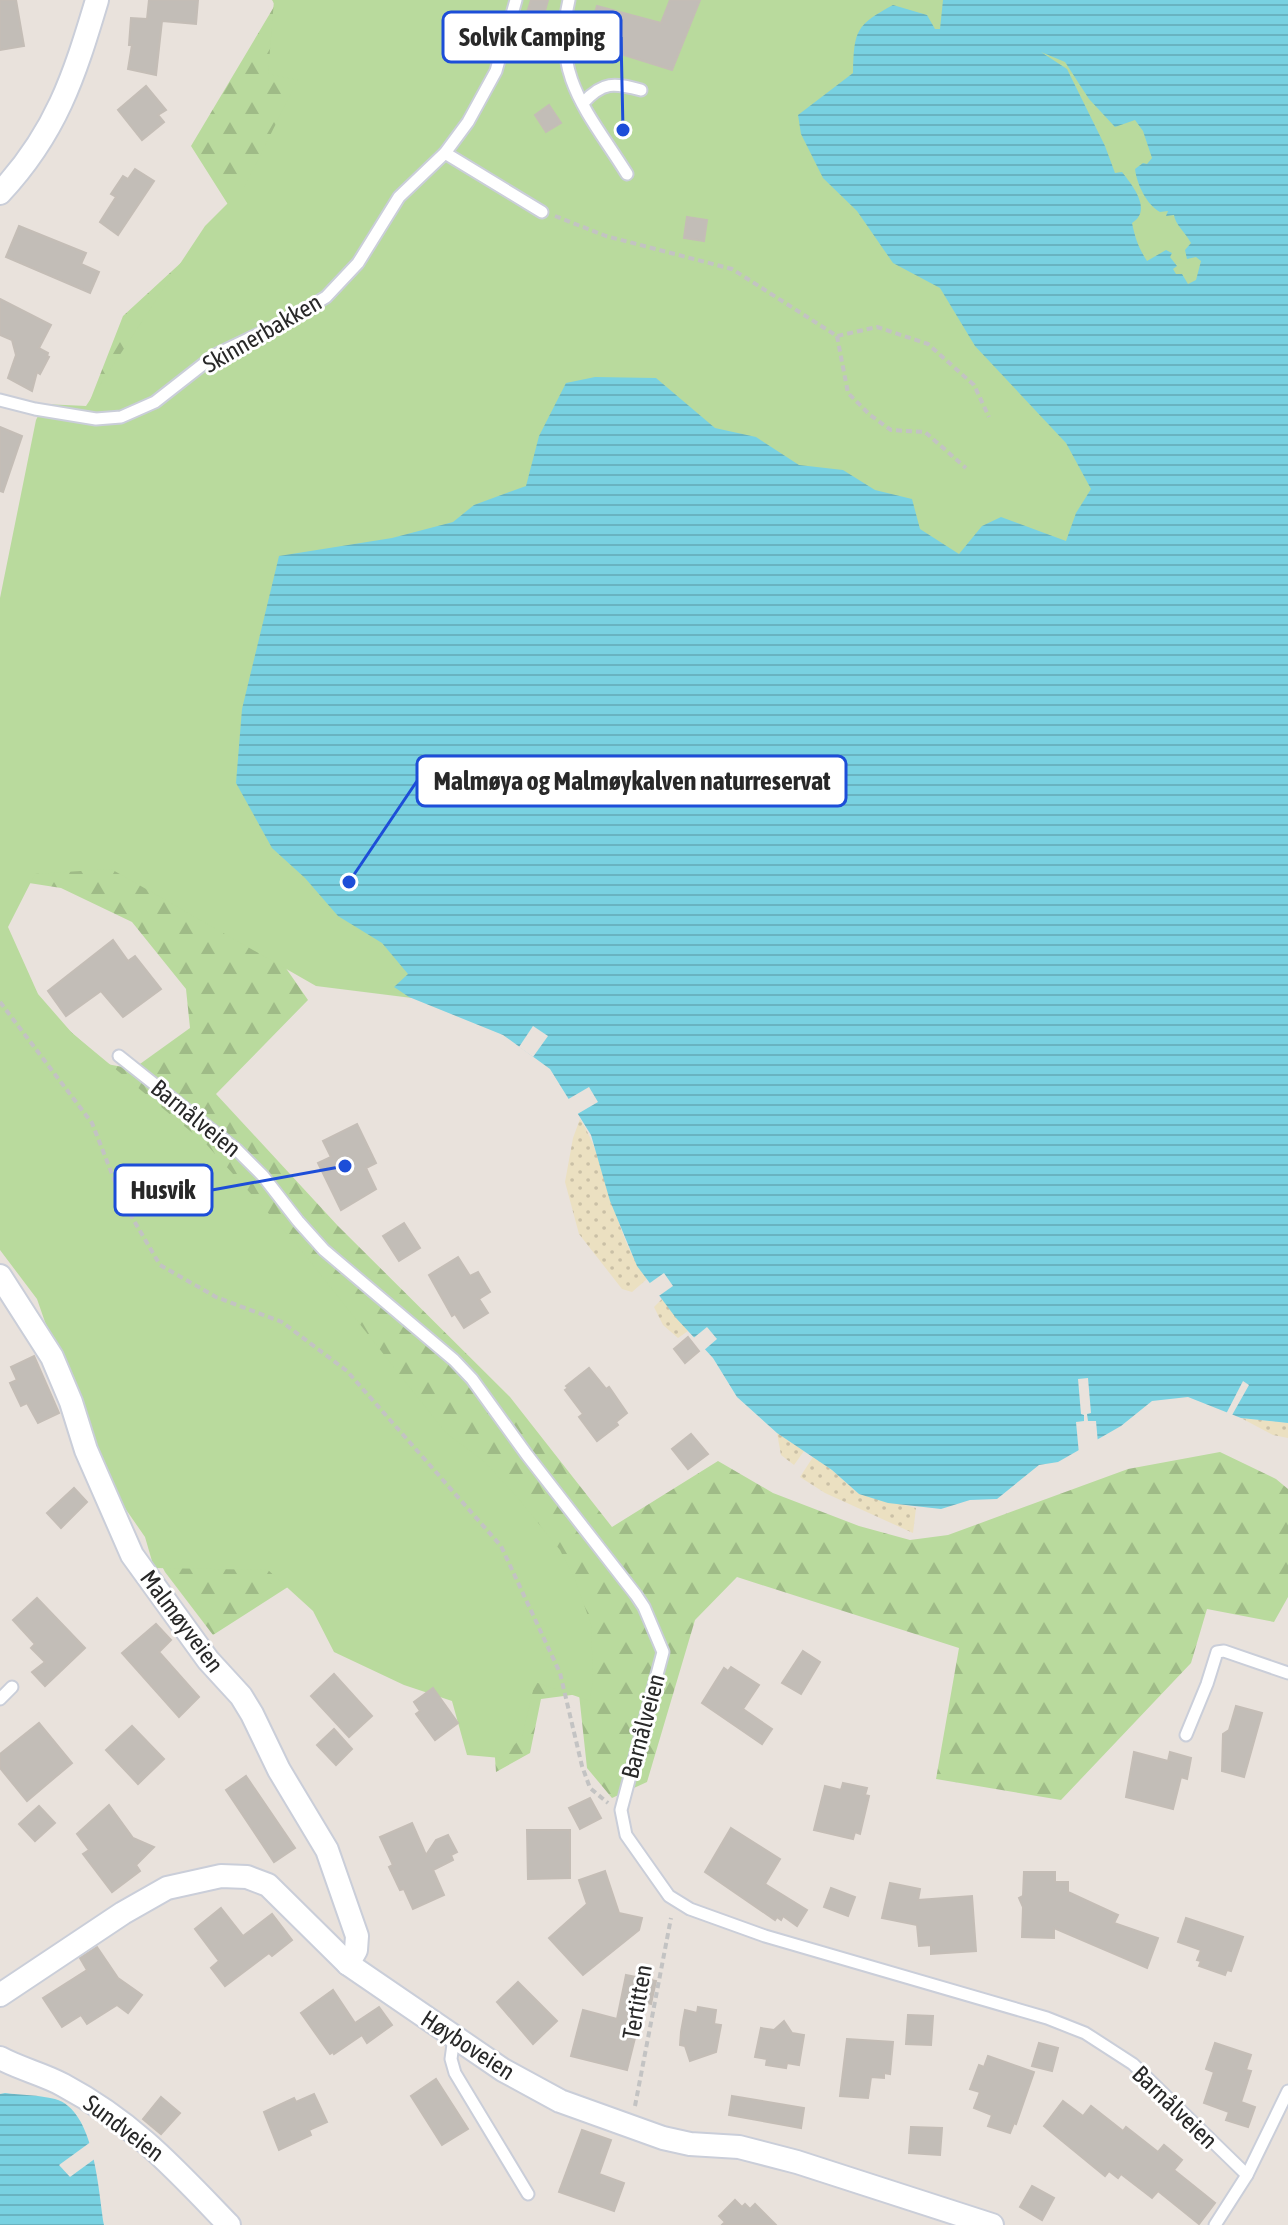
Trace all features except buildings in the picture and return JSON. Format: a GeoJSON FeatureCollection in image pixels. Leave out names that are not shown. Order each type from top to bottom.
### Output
{"type":"FeatureCollection","features":[{"type":"Feature","properties":{"kind":"street"},"geometry":{"type":"LineString","coordinates":[[0,193],[26,164],[55,119],[76,71],[97,0]]}},
{"type":"Feature","properties":{"kind":"street","name":"Malmøyveien"},"geometry":{"type":"LineString","coordinates":[[0,1276],[52,1357],[86,1450],[132,1555],[208,1660],[241,1696],[279,1770],[327,1850],[357,1936],[356,1950],[348,1964]]}},
{"type":"Feature","properties":{"kind":"street","name":"Høyboveien"},"geometry":{"type":"LineString","coordinates":[[0,1995],[123,1913],[167,1888],[221,1876],[247,1877],[268,1885],[348,1964],[503,2070],[560,2101],[636,2130],[690,2144],[739,2147],[782,2158],[992,2225]]}},
{"type":"Feature","properties":{"kind":"street","name":"Sundveien"},"geometry":{"type":"LineString","coordinates":[[0,2058],[60,2083],[115,2116],[157,2150],[229,2225]]}},
{"type":"Feature","properties":{"kind":"lane","name":"Skinnerbakken"},"geometry":{"type":"LineString","coordinates":[[0,400],[96,419],[121,417],[145,408],[170,392],[215,355],[288,320],[326,297],[358,263],[399,197],[445,153],[473,113],[496,71],[516,0]]}},
{"type":"Feature","properties":{"kind":"lane"},"geometry":{"type":"LineString","coordinates":[[569,0],[564,22],[567,72],[627,174]]}},
{"type":"Feature","properties":{"kind":"lane"},"geometry":{"type":"LineString","coordinates":[[583,103],[593,92],[606,85],[641,90]]}},
{"type":"Feature","properties":{"kind":"lane"},"geometry":{"type":"LineString","coordinates":[[445,153],[542,212]]}},
{"type":"Feature","properties":{"kind":"lane","name":"Barnålveien"},"geometry":{"type":"LineString","coordinates":[[119,1056],[243,1156],[324,1250],[454,1360],[472,1379],[644,1607],[663,1652],[621,1810],[626,1835],[669,1896],[690,1909],[765,1936],[1047,2018],[1085,2033],[1133,2064],[1247,2175]]}},
{"type":"Feature","properties":{"kind":"lane"},"geometry":{"type":"LineString","coordinates":[[1186,1735],[1217,1652],[1224,1651],[1288,1673]]}},
{"type":"Feature","properties":{"kind":"lane"},"geometry":{"type":"LineString","coordinates":[[0,1699],[12,1687]]}},
{"type":"Feature","properties":{"kind":"lane"},"geometry":{"type":"LineString","coordinates":[[454,2037],[451,2059],[455,2073],[528,2194]]}},
{"type":"Feature","properties":{"kind":"lane"},"geometry":{"type":"LineString","coordinates":[[1215,2225],[1247,2175],[1288,2091]]}},
{"type":"Feature","properties":{"kind":"path"},"geometry":{"type":"LineString","coordinates":[[542,212],[606,236],[732,269],[837,336],[877,327],[928,344],[974,385],[989,417]]}},
{"type":"Feature","properties":{"kind":"path"},"geometry":{"type":"LineString","coordinates":[[837,336],[848,393],[891,430],[925,432],[966,468]]}},
{"type":"Feature","properties":{"kind":"path"},"geometry":{"type":"LineString","coordinates":[[0,1002],[92,1123],[123,1202],[160,1265],[216,1297],[282,1322],[347,1371],[501,1546],[560,1673],[590,1788],[621,1810]]}},
{"type":"Feature","properties":{"kind":"path","name":"Tertitten"},"geometry":{"type":"LineString","coordinates":[[635,2110],[675,1900]]}},
{"type":"Feature","properties":{"kind":"green space"},"geometry":{"type":"Polygon","coordinates":[[[272,0],[501,0],[256,925],[308,1000],[216,1094],[338,1226],[510,1397],[612,1527],[718,1461],[773,1493],[859,1526],[910,1540],[948,1535],[1128,1469],[1220,1452],[1276,1479],[1288,1489],[1288,1597],[1274,1622],[1207,1609],[1191,1663],[1061,1800],[936,1779],[959,1648],[737,1577],[695,1620],[647,1782],[612,1798],[587,1768],[579,1694],[541,1699],[530,1753],[496,1772],[493,1729],[305,1576],[213,1635],[165,1572],[130,1504],[0,915],[44,1008],[107,1064],[133,1069],[190,1028],[186,989],[132,922],[61,888],[29,883],[0,631],[123,316],[234,214],[191,146],[275,5],[272,0]]]}},
{"type":"Feature","properties":{"kind":"green space"},"geometry":{"type":"Polygon","coordinates":[[[274,0],[1288,0],[1288,565],[412,998],[316,986],[111,869],[35,874],[8,927],[38,994],[72,1033],[207,1145],[298,1246],[446,1433],[485,1462],[560,1550],[591,1624],[593,1678],[590,1701],[535,1682],[522,1737],[501,1758],[467,1755],[452,1701],[404,1685],[334,1652],[313,1611],[268,1570],[154,1568],[145,1537],[118,1498],[95,1447],[73,1380],[37,1299],[0,1250],[0,598],[36,420],[44,404],[86,406],[205,226],[244,187],[298,80],[268,74],[274,0]]]}},
{"type":"Feature","properties":{"kind":"sand"},"geometry":{"type":"Polygon","coordinates":[[[580,1119],[598,1157],[626,1240],[647,1279],[632,1292],[622,1289],[579,1234],[565,1182],[573,1138],[580,1119]]]}},
{"type":"Feature","properties":{"kind":"sand"},"geometry":{"type":"Polygon","coordinates":[[[662,1299],[688,1331],[678,1338],[663,1325],[654,1307],[662,1299]]]}},
{"type":"Feature","properties":{"kind":"sand"},"geometry":{"type":"Polygon","coordinates":[[[1241,1418],[1288,1423],[1288,1438],[1273,1435],[1241,1418]]]}},
{"type":"Feature","properties":{"kind":"sand"},"geometry":{"type":"Polygon","coordinates":[[[777,1433],[804,1451],[794,1465],[781,1455],[777,1433]]]}},
{"type":"Feature","properties":{"kind":"sand"},"geometry":{"type":"Polygon","coordinates":[[[813,1457],[859,1494],[916,1508],[913,1533],[825,1493],[800,1477],[813,1457]]]}},
{"type":"Feature","properties":{"kind":"water"},"geometry":{"type":"Polygon","coordinates":[[[943,0],[1288,0],[1288,1423],[1241,1418],[1188,1397],[1152,1401],[1121,1426],[1058,1462],[1039,1465],[997,1499],[970,1500],[941,1509],[888,1503],[859,1494],[832,1470],[777,1433],[737,1397],[713,1358],[676,1318],[637,1266],[610,1201],[591,1135],[550,1069],[503,1035],[409,997],[394,987],[408,974],[382,943],[338,916],[305,878],[272,848],[236,783],[242,709],[279,556],[392,538],[453,522],[474,505],[526,486],[539,436],[566,383],[595,377],[656,378],[715,428],[756,437],[799,465],[843,470],[875,490],[912,499],[920,529],[959,554],[982,526],[1001,517],[1066,541],[1076,513],[1091,489],[1066,443],[975,346],[940,288],[893,263],[857,211],[823,178],[801,134],[798,115],[853,73],[856,38],[871,18],[893,5],[927,15],[935,29],[940,29],[943,0]],[[1041,52],[1067,69],[1115,173],[1122,172],[1135,190],[1141,211],[1132,223],[1147,261],[1166,250],[1172,253],[1170,257],[1177,266],[1173,269],[1176,274],[1182,274],[1188,284],[1196,280],[1201,261],[1196,257],[1187,259],[1185,250],[1191,243],[1174,215],[1166,216],[1168,211],[1160,212],[1147,200],[1138,181],[1135,169],[1152,158],[1143,131],[1135,120],[1115,127],[1089,99],[1065,62],[1041,52]]]}},
{"type":"Feature","properties":{"kind":"water"},"geometry":{"type":"Polygon","coordinates":[[[0,2094],[55,2099],[68,2106],[79,2118],[92,2153],[104,2225],[0,2225],[0,2094]]]}},
{"type":"Feature","properties":{"kind":"pier"},"geometry":{"type":"Polygon","coordinates":[[[533,1026],[548,1036],[533,1057],[519,1047],[533,1026]]]}},
{"type":"Feature","properties":{"kind":"pier"},"geometry":{"type":"Polygon","coordinates":[[[589,1087],[598,1102],[574,1116],[565,1101],[589,1087]]]}},
{"type":"Feature","properties":{"kind":"pier"},"geometry":{"type":"Polygon","coordinates":[[[664,1273],[673,1286],[656,1298],[647,1285],[664,1273]]]}},
{"type":"Feature","properties":{"kind":"pier"},"geometry":{"type":"Polygon","coordinates":[[[707,1327],[717,1339],[702,1352],[691,1340],[707,1327]]]}},
{"type":"Feature","properties":{"kind":"pier"},"geometry":{"type":"Polygon","coordinates":[[[1088,1378],[1091,1413],[1087,1414],[1088,1421],[1096,1421],[1098,1443],[1079,1454],[1076,1422],[1084,1421],[1084,1415],[1081,1414],[1078,1379],[1088,1378]]]}},
{"type":"Feature","properties":{"kind":"pier"},"geometry":{"type":"Polygon","coordinates":[[[1243,1381],[1249,1385],[1231,1417],[1226,1414],[1243,1381]]]}},
{"type":"Feature","properties":{"kind":"pier"},"geometry":{"type":"Polygon","coordinates":[[[92,2141],[96,2158],[70,2177],[59,2165],[92,2141]]]}},
{"type":"Feature","properties":{"kind":"place","name":"Solvik Camping"},"geometry":{"type":"Point","coordinates":[623,130]}},
{"type":"Feature","properties":{"kind":"place","name":"Malmøya og Malmøykalven naturreservat"},"geometry":{"type":"Point","coordinates":[349,882]}},
{"type":"Feature","properties":{"kind":"place","name":"Husvik"},"geometry":{"type":"Point","coordinates":[345,1166]}}]}
